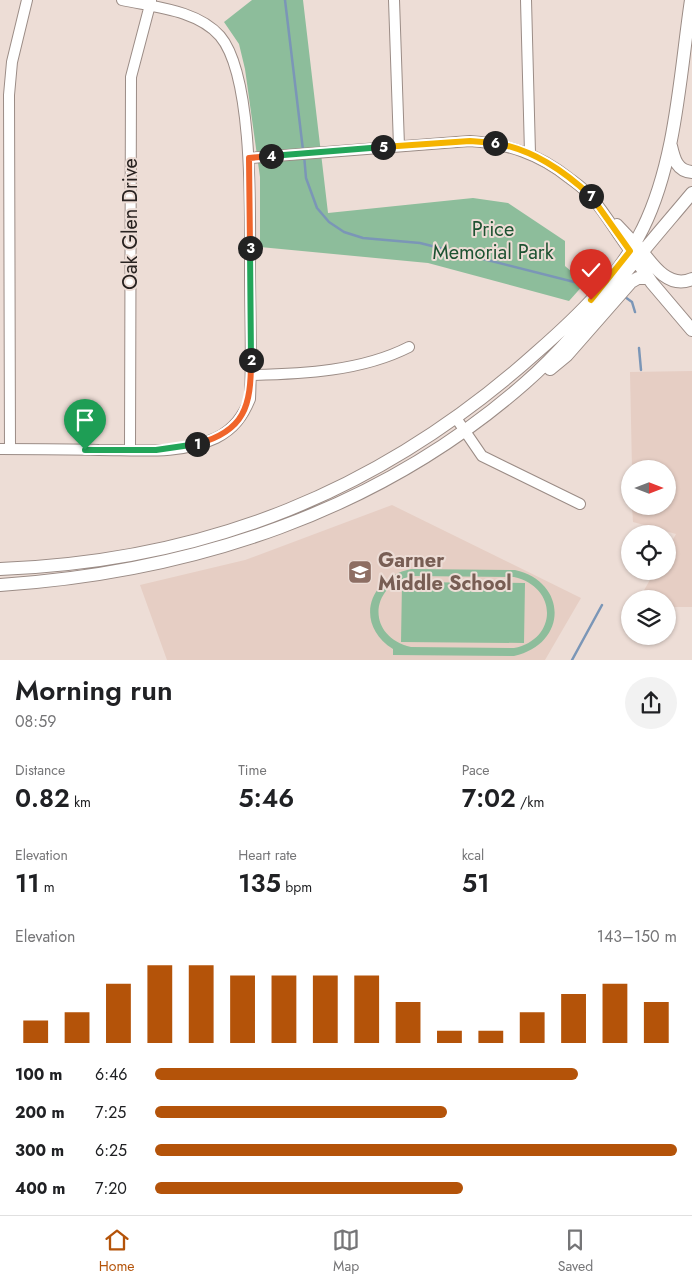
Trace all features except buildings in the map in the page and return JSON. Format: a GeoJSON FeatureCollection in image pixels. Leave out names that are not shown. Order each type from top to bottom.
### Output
{"type":"FeatureCollection","features":[{"type":"Feature","properties":{"kind":"main road"},"geometry":{"type":"LineString","coordinates":[[0,585],[52,581],[138,569],[257,522],[380,483],[463,432],[524,384],[572,337],[636,252],[665,171],[691,0]]}},
{"type":"Feature","properties":{"kind":"main road"},"geometry":{"type":"LineString","coordinates":[[670,141],[678,166],[685,172],[692,172]]}},
{"type":"Feature","properties":{"kind":"main road"},"geometry":{"type":"LineString","coordinates":[[338,497],[456,418],[526,363],[570,322],[692,193]]}},
{"type":"Feature","properties":{"kind":"main road"},"geometry":{"type":"LineString","coordinates":[[636,252],[648,278],[692,330]]}},
{"type":"Feature","properties":{"kind":"main road"},"geometry":{"type":"LineString","coordinates":[[636,252],[673,282],[692,280]]}},
{"type":"Feature","properties":{"kind":"main road"},"geometry":{"type":"LineString","coordinates":[[524,384],[550,369],[567,355],[631,282],[638,278],[648,278]]}},
{"type":"Feature","properties":{"kind":"main road"},"geometry":{"type":"LineString","coordinates":[[0,569],[51,567],[193,548]]}},
{"type":"Feature","properties":{"kind":"street"},"geometry":{"type":"LineString","coordinates":[[27,0],[12,62],[9,95],[5,449],[172,449],[207,442],[223,434],[237,423],[250,398],[249,158],[240,92],[228,48],[209,27],[197,20],[150,3],[122,0]]}},
{"type":"Feature","properties":{"kind":"street"},"geometry":{"type":"LineString","coordinates":[[394,0],[399,146]]}},
{"type":"Feature","properties":{"kind":"street"},"geometry":{"type":"LineString","coordinates":[[526,0],[530,152]]}},
{"type":"Feature","properties":{"kind":"street","name":"Oak Glen Drive"},"geometry":{"type":"LineString","coordinates":[[130,450],[131,78],[150,3]]}},
{"type":"Feature","properties":{"kind":"street"},"geometry":{"type":"LineString","coordinates":[[249,158],[470,141],[504,145],[530,152],[550,163],[578,184],[591,196],[636,252]]}},
{"type":"Feature","properties":{"kind":"street"},"geometry":{"type":"LineString","coordinates":[[251,375],[332,369],[366,362],[397,353],[409,347]]}},
{"type":"Feature","properties":{"kind":"street"},"geometry":{"type":"LineString","coordinates":[[456,418],[463,432],[487,459],[580,504]]}},
{"type":"Feature","properties":{"kind":"street"},"geometry":{"type":"LineString","coordinates":[[78,564],[80,577]]}},
{"type":"Feature","properties":{"kind":"street"},"geometry":{"type":"LineString","coordinates":[[51,567],[52,581]]}},
{"type":"Feature","properties":{"kind":"shaded area"},"geometry":{"type":"Polygon","coordinates":[[[692,371],[692,607],[676,607],[676,590],[644,590],[650,580],[676,580],[676,525],[644,525],[633,522],[633,515],[676,515],[676,460],[632,460],[630,372],[692,371]]]}},
{"type":"Feature","properties":{"kind":"shaded area","name":"Garner Middle School"},"geometry":{"type":"Polygon","coordinates":[[[392,505],[581,598],[545,660],[167,660],[140,585],[245,560],[392,505]]]}},
{"type":"Feature","properties":{"kind":"green space","name":"Price Memorial Park"},"geometry":{"type":"Polygon","coordinates":[[[252,0],[303,0],[328,213],[473,198],[508,203],[565,241],[565,266],[585,283],[569,301],[428,263],[260,247],[260,177],[245,69],[239,44],[224,22],[252,0]]]}},
{"type":"Feature","properties":{"kind":"green space"},"geometry":{"type":"Polygon","coordinates":[[[411,569],[515,570],[532,577],[545,587],[552,599],[555,613],[552,627],[544,639],[532,649],[514,656],[393,655],[393,649],[381,639],[373,627],[370,615],[371,603],[376,592],[396,574],[411,569]],[[412,576],[398,582],[387,590],[381,600],[378,612],[380,623],[386,633],[397,641],[411,647],[514,648],[528,643],[539,635],[545,624],[547,613],[545,601],[539,591],[528,583],[514,577],[412,576]]]}},
{"type":"Feature","properties":{"kind":"green space"},"geometry":{"type":"Polygon","coordinates":[[[402,582],[525,583],[524,643],[401,642],[402,582]]]}},
{"type":"Feature","properties":{"kind":"waterway"},"geometry":{"type":"LineString","coordinates":[[285,0],[303,150]]}},
{"type":"Feature","properties":{"kind":"waterway"},"geometry":{"type":"LineString","coordinates":[[304,155],[306,178],[317,208],[329,222],[344,232],[363,238],[420,243],[594,287]]}},
{"type":"Feature","properties":{"kind":"waterway"},"geometry":{"type":"LineString","coordinates":[[625,297],[632,302],[635,312]]}},
{"type":"Feature","properties":{"kind":"waterway"},"geometry":{"type":"LineString","coordinates":[[639,348],[641,370]]}},
{"type":"Feature","properties":{"kind":"waterway"},"geometry":{"type":"LineString","coordinates":[[572,660],[602,605]]}},
{"type":"Feature","properties":{"kind":"place","name":"Garner Middle School"},"geometry":{"type":"Point","coordinates":[360,572]}},
{"type":"Feature","properties":{"kind":"route"},"geometry":{"type":"LineString","coordinates":[[85,450],[156,450],[196,445],[215,439],[223,434],[237,423],[243,415],[250,398],[251,375],[249,158],[470,141],[504,145],[530,152],[550,163],[591,196],[630,251],[591,300]]}}]}
